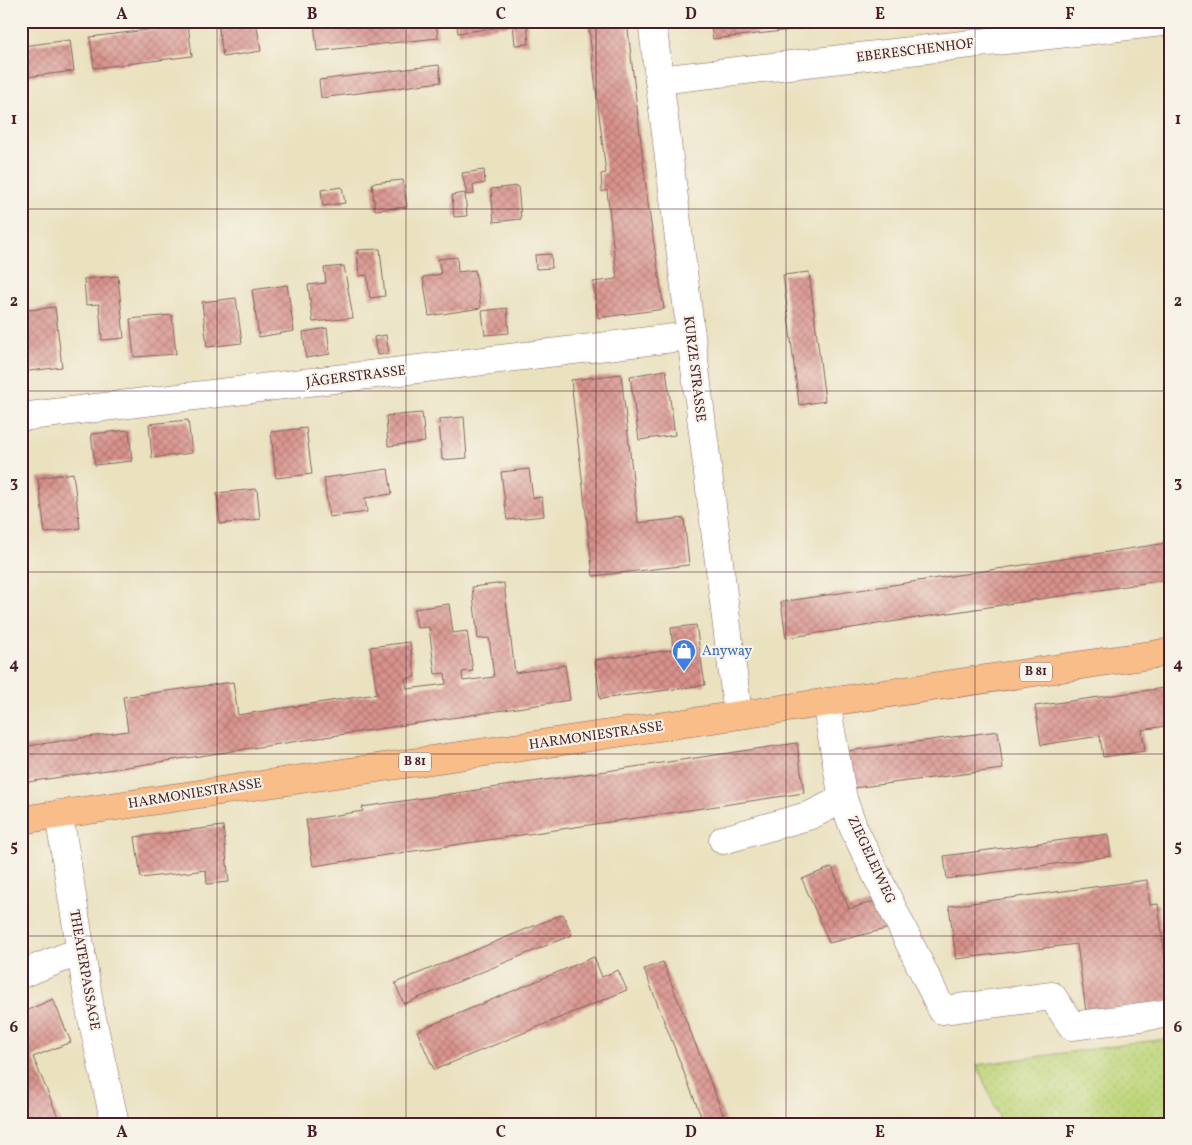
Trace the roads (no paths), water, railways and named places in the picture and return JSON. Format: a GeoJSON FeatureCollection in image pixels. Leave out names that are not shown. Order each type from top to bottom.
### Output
{"type":"FeatureCollection","features":[{"type":"Feature","properties":{"kind":"main road","name":"HARMONIESTRASSE"},"geometry":{"type":"LineString","coordinates":[[21,820],[1171,652]]}},
{"type":"Feature","properties":{"kind":"street","name":"KURZE STRASSE"},"geometry":{"type":"LineString","coordinates":[[652,21],[738,716]]}},
{"type":"Feature","properties":{"kind":"street","name":"EBERESCHENHOF"},"geometry":{"type":"LineString","coordinates":[[659,80],[1171,22]]}},
{"type":"Feature","properties":{"kind":"street","name":"JÄGERSTRASSE"},"geometry":{"type":"LineString","coordinates":[[21,417],[690,336]]}},
{"type":"Feature","properties":{"kind":"street","name":"ZIEGELEIWEG"},"geometry":{"type":"LineString","coordinates":[[826,702],[843,799],[854,829],[942,1010],[1052,996],[1072,1026],[1171,1013]]}},
{"type":"Feature","properties":{"kind":"street"},"geometry":{"type":"LineString","coordinates":[[724,840],[811,815],[843,799]]}},
{"type":"Feature","properties":{"kind":"street","name":"THEATERPASSAGE"},"geometry":{"type":"LineString","coordinates":[[59,814],[90,1009],[115,1124]]}},
{"type":"Feature","properties":{"kind":"street"},"geometry":{"type":"LineString","coordinates":[[21,974],[80,951]]}},
{"type":"Feature","properties":{"kind":"place","name":"Anyway"},"geometry":{"type":"Point","coordinates":[684,672]}}]}
